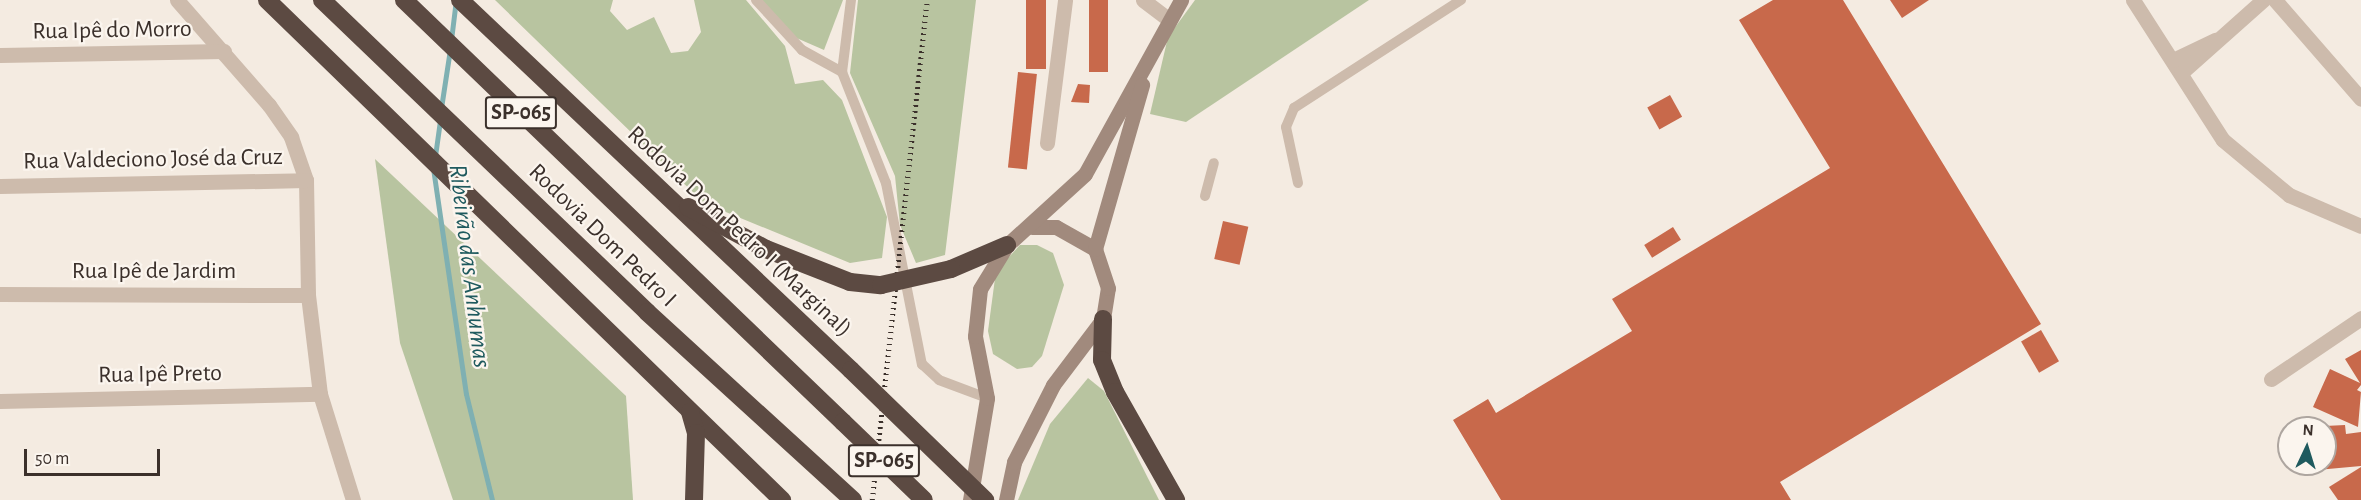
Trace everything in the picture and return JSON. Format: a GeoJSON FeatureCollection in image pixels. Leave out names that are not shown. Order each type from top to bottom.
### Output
{"type":"FeatureCollection","features":[{"type":"Feature","properties":{"kind":"highway"},"geometry":{"type":"LineString","coordinates":[[267,0],[782,500]]}},
{"type":"Feature","properties":{"kind":"highway","name":"Rodovia Dom Pedro I"},"geometry":{"type":"LineString","coordinates":[[404,0],[924,500]]}},
{"type":"Feature","properties":{"kind":"highway","name":"Rodovia Dom Pedro I (Marginal)"},"geometry":{"type":"LineString","coordinates":[[460,0],[985,500]]}},
{"type":"Feature","properties":{"kind":"highway","name":"Rodovia Dom Pedro I"},"geometry":{"type":"LineString","coordinates":[[328,6],[647,312],[853,500]]}},
{"type":"Feature","properties":{"kind":"highway"},"geometry":{"type":"LineString","coordinates":[[655,188],[723,228],[850,282],[881,285],[951,269],[1007,245]]}},
{"type":"Feature","properties":{"kind":"highway"},"geometry":{"type":"LineString","coordinates":[[1103,319],[1102,360],[1115,393],[1176,500]]}},
{"type":"Feature","properties":{"kind":"highway"},"geometry":{"type":"LineString","coordinates":[[690,410],[696,433],[694,500]]}},
{"type":"Feature","properties":{"kind":"street"},"geometry":{"type":"LineString","coordinates":[[177,0],[224,51],[291,137],[306,180],[308,295],[320,394],[353,500]]}},
{"type":"Feature","properties":{"kind":"street"},"geometry":{"type":"LineString","coordinates":[[1047,143],[1065,0]]}},
{"type":"Feature","properties":{"kind":"street"},"geometry":{"type":"LineString","coordinates":[[1143,0],[1168,19]]}},
{"type":"Feature","properties":{"kind":"street"},"geometry":{"type":"LineString","coordinates":[[970,500],[987,399],[986,374],[974,312],[993,262],[1007,245],[1032,227],[1084,174],[1104,143],[1151,50],[1181,0]]}},
{"type":"Feature","properties":{"kind":"street"},"geometry":{"type":"LineString","coordinates":[[2133,0],[2223,140],[2289,195],[2361,225]]}},
{"type":"Feature","properties":{"kind":"street"},"geometry":{"type":"LineString","coordinates":[[2181,74],[2215,40],[2263,0]]}},
{"type":"Feature","properties":{"kind":"street"},"geometry":{"type":"LineString","coordinates":[[2275,0],[2361,99]]}},
{"type":"Feature","properties":{"kind":"street"},"geometry":{"type":"LineString","coordinates":[[2173,60],[2215,40]]}},
{"type":"Feature","properties":{"kind":"street"},"geometry":{"type":"LineString","coordinates":[[1006,500],[1014,462],[1053,385],[1103,319],[1108,288],[1095,249],[1151,50]]}},
{"type":"Feature","properties":{"kind":"street","name":"Rua Ipê do Morro"},"geometry":{"type":"LineString","coordinates":[[0,55],[224,51]]}},
{"type":"Feature","properties":{"kind":"street","name":"Rua Valdeciono José da Cruz"},"geometry":{"type":"LineString","coordinates":[[0,186],[306,180]]}},
{"type":"Feature","properties":{"kind":"street"},"geometry":{"type":"LineString","coordinates":[[1032,227],[1056,227],[1095,249]]}},
{"type":"Feature","properties":{"kind":"street","name":"Rua Ipê de Jardim"},"geometry":{"type":"LineString","coordinates":[[0,294],[308,295]]}},
{"type":"Feature","properties":{"kind":"street"},"geometry":{"type":"LineString","coordinates":[[2271,379],[2361,318]]}},
{"type":"Feature","properties":{"kind":"street","name":"Rua Ipê Preto"},"geometry":{"type":"LineString","coordinates":[[0,401],[320,394]]}},
{"type":"Feature","properties":{"kind":"lane"},"geometry":{"type":"LineString","coordinates":[[756,0],[802,50],[842,72]]}},
{"type":"Feature","properties":{"kind":"lane"},"geometry":{"type":"LineString","coordinates":[[851,0],[842,72],[886,183],[922,364],[939,380],[987,399]]}},
{"type":"Feature","properties":{"kind":"lane"},"geometry":{"type":"LineString","coordinates":[[1298,183],[1286,127],[1294,108],[1461,0]]}},
{"type":"Feature","properties":{"kind":"lane"},"geometry":{"type":"LineString","coordinates":[[1104,143],[1125,139]]}},
{"type":"Feature","properties":{"kind":"lane"},"geometry":{"type":"LineString","coordinates":[[1205,196],[1214,163]]}},
{"type":"Feature","properties":{"kind":"green space"},"geometry":{"type":"Polygon","coordinates":[[[495,0],[613,0],[610,11],[627,30],[654,17],[671,53],[688,51],[701,32],[694,0],[746,0],[785,46],[795,84],[823,80],[842,100],[887,217],[882,258],[850,263],[704,203],[495,0]]]}},
{"type":"Feature","properties":{"kind":"green space"},"geometry":{"type":"Polygon","coordinates":[[[762,0],[843,0],[824,50],[785,33],[762,0]]]}},
{"type":"Feature","properties":{"kind":"green space"},"geometry":{"type":"Polygon","coordinates":[[[858,0],[976,0],[945,255],[916,263],[900,225],[895,176],[850,73],[858,0]]]}},
{"type":"Feature","properties":{"kind":"green space"},"geometry":{"type":"Polygon","coordinates":[[[1195,0],[1369,0],[1186,122],[1150,114],[1168,37],[1195,0]]]}},
{"type":"Feature","properties":{"kind":"green space"},"geometry":{"type":"Polygon","coordinates":[[[375,159],[626,396],[633,500],[453,500],[400,343],[375,159]]]}},
{"type":"Feature","properties":{"kind":"green space"},"geometry":{"type":"Polygon","coordinates":[[[1020,245],[1037,245],[1053,253],[1064,285],[1042,356],[1032,367],[1017,369],[993,354],[988,331],[996,271],[1020,245]]]}},
{"type":"Feature","properties":{"kind":"green space"},"geometry":{"type":"Polygon","coordinates":[[[1088,378],[1104,391],[1159,500],[1018,500],[1050,424],[1088,378]]]}},
{"type":"Feature","properties":{"kind":"building"},"geometry":{"type":"Polygon","coordinates":[[[1026,0],[1046,0],[1046,69],[1026,69],[1026,0]]]}},
{"type":"Feature","properties":{"kind":"building"},"geometry":{"type":"Polygon","coordinates":[[[1089,0],[1108,0],[1108,72],[1089,72],[1089,0]]]}},
{"type":"Feature","properties":{"kind":"building"},"geometry":{"type":"Polygon","coordinates":[[[1773,0],[1843,0],[2041,324],[1780,482],[1791,500],[1501,500],[1453,420],[1488,399],[1496,413],[1632,331],[1612,299],[1830,168],[1739,20],[1773,0]]]}},
{"type":"Feature","properties":{"kind":"building"},"geometry":{"type":"Polygon","coordinates":[[[1890,0],[1929,0],[1902,18],[1890,0]]]}},
{"type":"Feature","properties":{"kind":"building"},"geometry":{"type":"Polygon","coordinates":[[[1018,72],[1037,74],[1027,169],[1008,167],[1018,72]]]}},
{"type":"Feature","properties":{"kind":"building"},"geometry":{"type":"Polygon","coordinates":[[[1078,84],[1090,85],[1089,103],[1071,102],[1078,84]]]}},
{"type":"Feature","properties":{"kind":"building"},"geometry":{"type":"Polygon","coordinates":[[[1670,95],[1682,117],[1659,129],[1647,108],[1670,95]]]}},
{"type":"Feature","properties":{"kind":"building"},"geometry":{"type":"Polygon","coordinates":[[[1223,221],[1248,227],[1240,265],[1214,259],[1223,221]]]}},
{"type":"Feature","properties":{"kind":"building"},"geometry":{"type":"Polygon","coordinates":[[[1673,227],[1681,240],[1652,258],[1644,245],[1673,227]]]}},
{"type":"Feature","properties":{"kind":"building"},"geometry":{"type":"Polygon","coordinates":[[[2041,330],[2059,361],[2039,373],[2021,342],[2041,330]]]}},
{"type":"Feature","properties":{"kind":"building"},"geometry":{"type":"Polygon","coordinates":[[[2361,350],[2361,385],[2357,390],[2361,392],[2358,427],[2313,407],[2330,369],[2360,383],[2345,359],[2361,350]]]}},
{"type":"Feature","properties":{"kind":"building"},"geometry":{"type":"Polygon","coordinates":[[[2337,425],[2345,425],[2346,434],[2361,432],[2361,466],[2337,468],[2337,425]]]}},
{"type":"Feature","properties":{"kind":"building"},"geometry":{"type":"Polygon","coordinates":[[[2361,467],[2361,500],[2338,500],[2329,487],[2361,467]]]}},
{"type":"Feature","properties":{"kind":"waterway","name":"Ribeirão das Anhumas"},"geometry":{"type":"LineString","coordinates":[[451,40],[456,2]]}},
{"type":"Feature","properties":{"kind":"waterway","name":"Ribeirão das Anhumas"},"geometry":{"type":"LineString","coordinates":[[441,108],[450,49]]}},
{"type":"Feature","properties":{"kind":"waterway","name":"Ribeirão das Anhumas"},"geometry":{"type":"LineString","coordinates":[[435,156],[440,121]]}},
{"type":"Feature","properties":{"kind":"waterway","name":"Ribeirão das Anhumas"},"geometry":{"type":"LineString","coordinates":[[433,168],[466,394],[492,500]]}},
{"type":"Feature","properties":{"kind":"railway"},"geometry":{"type":"LineString","coordinates":[[872,500],[927,0]]}}]}
